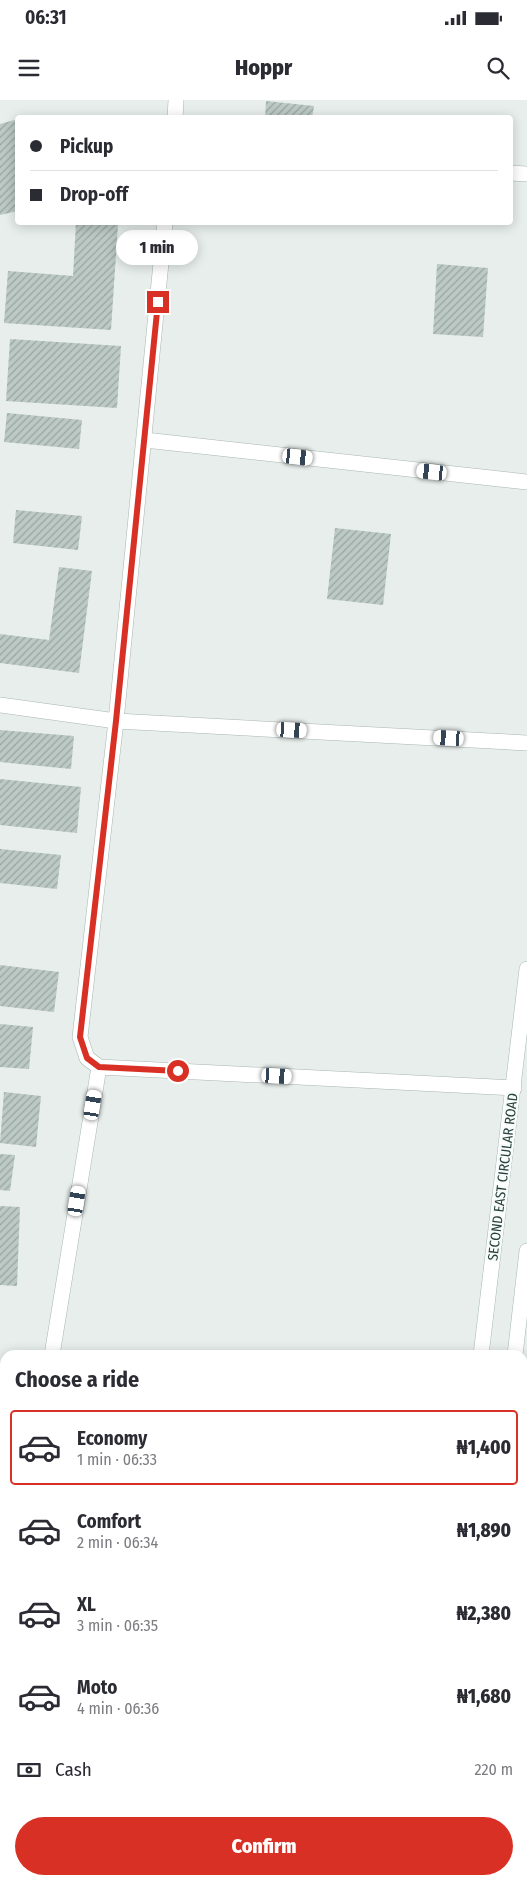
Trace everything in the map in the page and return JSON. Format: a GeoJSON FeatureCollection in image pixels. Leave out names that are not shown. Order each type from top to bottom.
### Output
{"type":"FeatureCollection","features":[{"type":"Feature","properties":{"kind":"street"},"geometry":{"type":"LineString","coordinates":[[175,115],[176,100]]}},
{"type":"Feature","properties":{"kind":"street"},"geometry":{"type":"LineString","coordinates":[[513,173],[527,174]]}},
{"type":"Feature","properties":{"kind":"street"},"geometry":{"type":"LineString","coordinates":[[165,225],[116,721],[80,1037],[87,1058],[99,1067],[514,1088]]}},
{"type":"Feature","properties":{"kind":"street"},"geometry":{"type":"LineString","coordinates":[[145,440],[527,482]]}},
{"type":"Feature","properties":{"kind":"street"},"geometry":{"type":"LineString","coordinates":[[0,705],[116,721],[527,743]]}},
{"type":"Feature","properties":{"kind":"street","name":"SECOND EAST CIRCULAR ROAD"},"geometry":{"type":"LineString","coordinates":[[482,1350],[527,968]]}},
{"type":"Feature","properties":{"kind":"street"},"geometry":{"type":"LineString","coordinates":[[53,1350],[99,1067]]}},
{"type":"Feature","properties":{"kind":"street"},"geometry":{"type":"LineString","coordinates":[[516,1350],[527,1251]]}},
{"type":"Feature","properties":{"kind":"building"},"geometry":{"type":"Polygon","coordinates":[[[266,101],[314,106],[312,115],[265,115],[266,101]]]}},
{"type":"Feature","properties":{"kind":"building"},"geometry":{"type":"Polygon","coordinates":[[[15,120],[15,212],[0,215],[0,124],[15,120]]]}},
{"type":"Feature","properties":{"kind":"building"},"geometry":{"type":"Polygon","coordinates":[[[76,225],[118,225],[111,330],[4,323],[8,271],[73,276],[76,225]]]}},
{"type":"Feature","properties":{"kind":"building"},"geometry":{"type":"Polygon","coordinates":[[[437,264],[488,268],[483,337],[433,334],[437,264]]]}},
{"type":"Feature","properties":{"kind":"building"},"geometry":{"type":"Polygon","coordinates":[[[10,339],[121,346],[117,408],[6,401],[10,339]]]}},
{"type":"Feature","properties":{"kind":"building"},"geometry":{"type":"Polygon","coordinates":[[[7,413],[82,420],[79,449],[4,442],[7,413]]]}},
{"type":"Feature","properties":{"kind":"building"},"geometry":{"type":"Polygon","coordinates":[[[16,510],[82,516],[78,550],[13,543],[16,510]]]}},
{"type":"Feature","properties":{"kind":"building"},"geometry":{"type":"Polygon","coordinates":[[[335,528],[391,534],[383,605],[327,599],[335,528]]]}},
{"type":"Feature","properties":{"kind":"building"},"geometry":{"type":"Polygon","coordinates":[[[59,567],[92,571],[79,673],[0,663],[0,634],[49,640],[59,567]]]}},
{"type":"Feature","properties":{"kind":"building"},"geometry":{"type":"Polygon","coordinates":[[[0,730],[74,736],[71,769],[0,762],[0,730]]]}},
{"type":"Feature","properties":{"kind":"building"},"geometry":{"type":"Polygon","coordinates":[[[0,779],[81,787],[77,833],[0,825],[0,779]]]}},
{"type":"Feature","properties":{"kind":"building"},"geometry":{"type":"Polygon","coordinates":[[[0,849],[61,855],[57,889],[0,883],[0,849]]]}},
{"type":"Feature","properties":{"kind":"building"},"geometry":{"type":"Polygon","coordinates":[[[0,965],[59,972],[54,1012],[0,1006],[0,965]]]}},
{"type":"Feature","properties":{"kind":"building"},"geometry":{"type":"Polygon","coordinates":[[[0,1024],[33,1027],[29,1069],[0,1067],[0,1024]]]}},
{"type":"Feature","properties":{"kind":"building"},"geometry":{"type":"Polygon","coordinates":[[[4,1092],[41,1096],[36,1147],[0,1143],[4,1092]]]}},
{"type":"Feature","properties":{"kind":"building"},"geometry":{"type":"Polygon","coordinates":[[[0,1154],[15,1155],[10,1191],[0,1190],[0,1154]]]}},
{"type":"Feature","properties":{"kind":"building"},"geometry":{"type":"Polygon","coordinates":[[[0,1206],[20,1207],[17,1286],[0,1285],[0,1206]]]}},
{"type":"Feature","properties":{"kind":"route"},"geometry":{"type":"LineString","coordinates":[[158,302],[116,721],[80,1037],[87,1058],[99,1067],[178,1071]]}}]}
